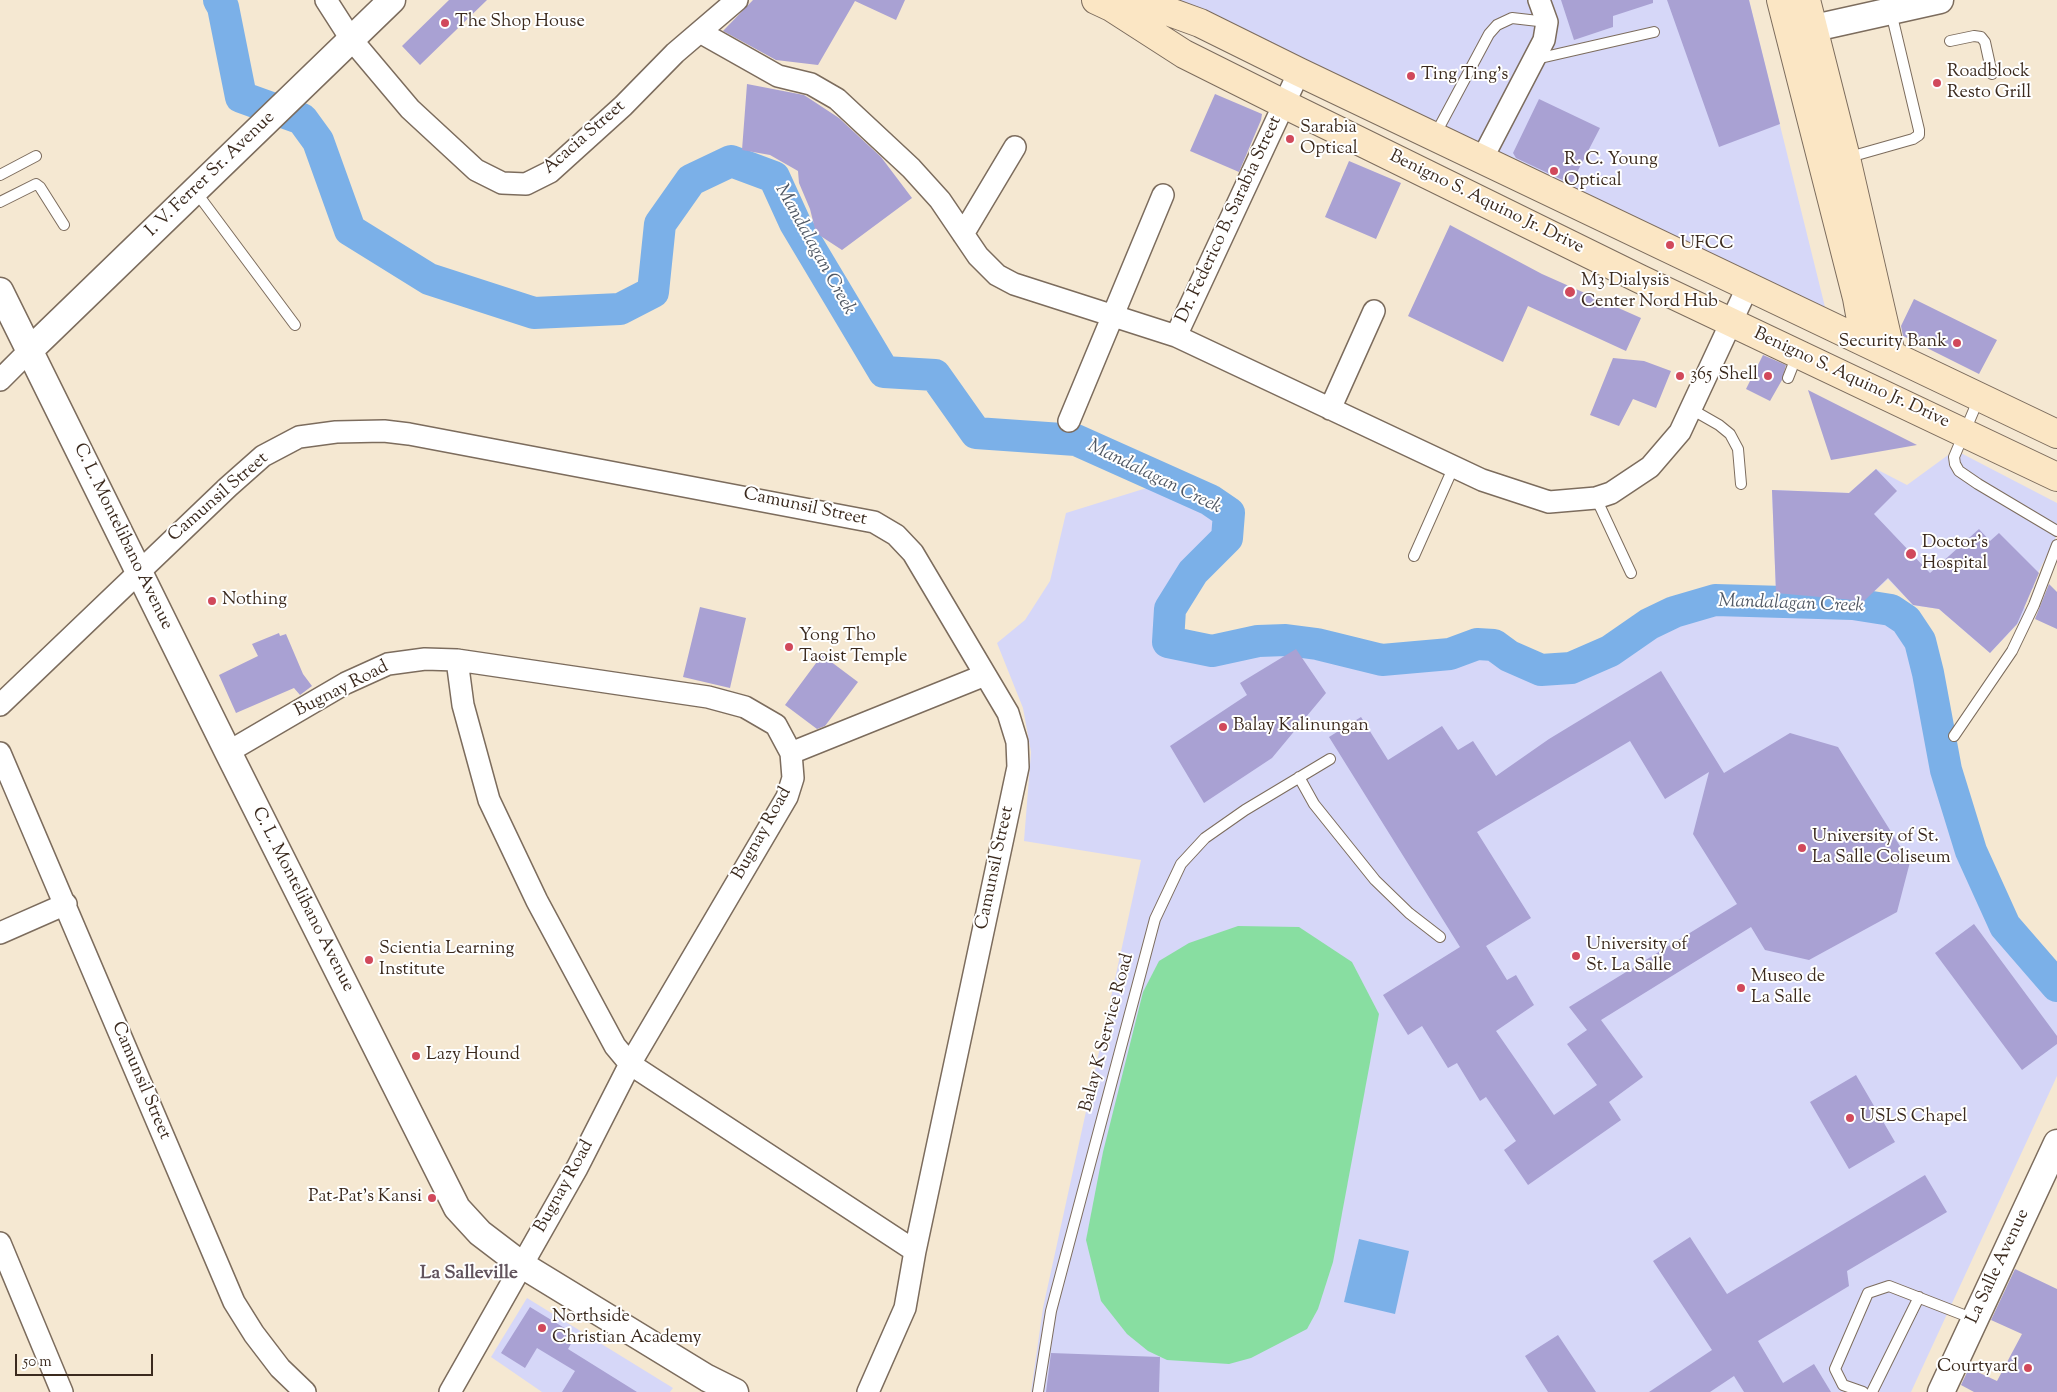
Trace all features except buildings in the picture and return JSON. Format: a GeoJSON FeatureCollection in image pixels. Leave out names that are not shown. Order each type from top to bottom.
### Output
{"type":"FeatureCollection","features":[{"type":"Feature","properties":{"kind":"main road"},"geometry":{"type":"LineString","coordinates":[[1781,0],[1801,31],[1846,158],[1891,354]]}},
{"type":"Feature","properties":{"kind":"main road"},"geometry":{"type":"LineString","coordinates":[[1806,0],[1801,31],[1866,342]]}},
{"type":"Feature","properties":{"kind":"main road","name":"Benigno S. Aquino Jr. Drive"},"geometry":{"type":"LineString","coordinates":[[1104,3],[1154,3],[1193,11],[1299,72],[2057,434]]}},
{"type":"Feature","properties":{"kind":"main road","name":"Benigno S. Aquino Jr. Drive"},"geometry":{"type":"LineString","coordinates":[[1104,3],[1184,54],[1640,279],[1732,322],[1793,366],[1963,432],[2057,477]]}},
{"type":"Feature","properties":{"kind":"main road"},"geometry":{"type":"LineString","coordinates":[[1154,3],[1184,54]]}},
{"type":"Feature","properties":{"kind":"main road"},"geometry":{"type":"LineString","coordinates":[[1193,11],[1236,80]]}},
{"type":"Feature","properties":{"kind":"main road"},"geometry":{"type":"LineString","coordinates":[[1640,279],[1657,242]]}},
{"type":"Feature","properties":{"kind":"street","name":"Acacia Street"},"geometry":{"type":"LineString","coordinates":[[326,0],[351,39],[410,109],[476,170],[502,183],[526,184],[550,172],[623,106],[675,53],[737,0]]}},
{"type":"Feature","properties":{"kind":"street","name":"I. V. Ferrer Sr. Avenue"},"geometry":{"type":"LineString","coordinates":[[30,350],[392,0]]}},
{"type":"Feature","properties":{"kind":"street"},"geometry":{"type":"LineString","coordinates":[[1482,159],[1544,40],[1547,22],[1539,0]]}},
{"type":"Feature","properties":{"kind":"street"},"geometry":{"type":"LineString","coordinates":[[1801,31],[1940,0]]}},
{"type":"Feature","properties":{"kind":"street"},"geometry":{"type":"LineString","coordinates":[[700,32],[778,76],[811,84],[837,99],[911,168],[940,200],[985,262],[997,274],[1014,284],[1176,336],[1490,482],[1550,502],[1596,498],[1611,493],[1650,467],[1680,432],[1691,408],[1717,369],[1732,322],[1748,286]]}},
{"type":"Feature","properties":{"kind":"street","name":"Dr. Federico B. Sarabia Street"},"geometry":{"type":"LineString","coordinates":[[1176,336],[1299,72]]}},
{"type":"Feature","properties":{"kind":"street"},"geometry":{"type":"LineString","coordinates":[[963,234],[1015,147]]}},
{"type":"Feature","properties":{"kind":"street"},"geometry":{"type":"LineString","coordinates":[[1068,421],[1163,195]]}},
{"type":"Feature","properties":{"kind":"street","name":"C. L. Montelibano Avenue"},"geometry":{"type":"LineString","coordinates":[[0,291],[228,752],[457,1208],[480,1233],[522,1265],[703,1385],[734,1392]]}},
{"type":"Feature","properties":{"kind":"street"},"geometry":{"type":"LineString","coordinates":[[1330,409],[1374,311]]}},
{"type":"Feature","properties":{"kind":"street"},"geometry":{"type":"LineString","coordinates":[[0,379],[30,350]]}},
{"type":"Feature","properties":{"kind":"street","name":"Camunsil Street"},"geometry":{"type":"LineString","coordinates":[[0,705],[139,570],[263,456],[298,437],[336,432],[392,432],[729,493],[874,522],[896,534],[913,553],[1008,713],[1017,742],[1018,767],[915,1251],[905,1308],[868,1392]]}},
{"type":"Feature","properties":{"kind":"street","name":"Bugnay Road"},"geometry":{"type":"LineString","coordinates":[[228,752],[346,683],[388,664],[425,659],[457,660],[708,697],[745,707],[776,725],[791,753],[793,778],[787,797],[630,1064],[576,1168],[450,1392]]}},
{"type":"Feature","properties":{"kind":"street"},"geometry":{"type":"LineString","coordinates":[[457,660],[463,705],[489,800],[538,901],[601,1024],[615,1046],[630,1064],[915,1251]]}},
{"type":"Feature","properties":{"kind":"street"},"geometry":{"type":"LineString","coordinates":[[791,753],[985,675]]}},
{"type":"Feature","properties":{"kind":"street","name":"Camunsil Street"},"geometry":{"type":"LineString","coordinates":[[0,753],[66,904],[234,1302],[254,1334],[280,1368],[305,1392]]}},
{"type":"Feature","properties":{"kind":"street"},"geometry":{"type":"LineString","coordinates":[[0,933],[66,904]]}},
{"type":"Feature","properties":{"kind":"street","name":"La Salle Avenue"},"geometry":{"type":"LineString","coordinates":[[1940,1392],[2057,1143]]}},
{"type":"Feature","properties":{"kind":"street"},"geometry":{"type":"LineString","coordinates":[[0,1243],[62,1392]]}},
{"type":"Feature","properties":{"kind":"lane"},"geometry":{"type":"LineString","coordinates":[[1846,158],[1913,139],[1919,135],[1904,51],[1891,11]]}},
{"type":"Feature","properties":{"kind":"lane"},"geometry":{"type":"LineString","coordinates":[[1434,136],[1489,34],[1497,25],[1512,18],[1547,22]]}},
{"type":"Feature","properties":{"kind":"lane"},"geometry":{"type":"LineString","coordinates":[[1534,60],[1654,32]]}},
{"type":"Feature","properties":{"kind":"lane"},"geometry":{"type":"LineString","coordinates":[[1950,41],[1974,36],[1981,37],[1985,42],[1992,74]]}},
{"type":"Feature","properties":{"kind":"lane"},"geometry":{"type":"LineString","coordinates":[[0,175],[36,156]]}},
{"type":"Feature","properties":{"kind":"lane"},"geometry":{"type":"LineString","coordinates":[[0,202],[36,184],[40,187],[64,225]]}},
{"type":"Feature","properties":{"kind":"lane"},"geometry":{"type":"LineString","coordinates":[[195,191],[295,325]]}},
{"type":"Feature","properties":{"kind":"lane"},"geometry":{"type":"LineString","coordinates":[[1980,397],[1963,432],[1954,457],[1959,472],[2057,531]]}},
{"type":"Feature","properties":{"kind":"lane"},"geometry":{"type":"LineString","coordinates":[[1691,408],[1719,424],[1730,434],[1738,449],[1741,484]]}},
{"type":"Feature","properties":{"kind":"lane"},"geometry":{"type":"LineString","coordinates":[[1414,556],[1454,466]]}},
{"type":"Feature","properties":{"kind":"lane"},"geometry":{"type":"LineString","coordinates":[[1596,498],[1631,573]]}},
{"type":"Feature","properties":{"kind":"lane"},"geometry":{"type":"LineString","coordinates":[[1954,736],[2012,651],[2034,605],[2057,545]]}},
{"type":"Feature","properties":{"kind":"lane","name":"Balay K Service Road"},"geometry":{"type":"LineString","coordinates":[[1038,1392],[1051,1311],[1155,919],[1181,864],[1205,838],[1245,810],[1330,759]]}},
{"type":"Feature","properties":{"kind":"lane"},"geometry":{"type":"LineString","coordinates":[[1299,777],[1320,811],[1375,880],[1409,913],[1440,937]]}},
{"type":"Feature","properties":{"kind":"lane"},"geometry":{"type":"LineString","coordinates":[[1864,1392],[1843,1385],[1836,1369],[1868,1293],[1889,1286],[1975,1319]]}},
{"type":"Feature","properties":{"kind":"lane"},"geometry":{"type":"LineString","coordinates":[[1872,1392],[1918,1297]]}},
{"type":"Feature","properties":{"kind":"shaded area"},"geometry":{"type":"Polygon","coordinates":[[[1166,0],[1749,0],[1826,311],[1166,0]]]}},
{"type":"Feature","properties":{"kind":"shaded area","name":"Doctor's Hospital"},"geometry":{"type":"Polygon","coordinates":[[[1955,450],[2057,503],[2057,535],[2038,573],[2030,580],[2034,587],[2020,602],[2025,608],[2024,617],[1990,653],[1939,609],[1913,605],[1888,579],[1864,601],[1776,593],[1772,490],[1849,493],[1876,469],[1907,485],[1955,450]]]}},
{"type":"Feature","properties":{"kind":"shaded area","name":"University of St. La Salle"},"geometry":{"type":"Polygon","coordinates":[[[1166,482],[1210,500],[1229,513],[1227,538],[1193,572],[1170,609],[1168,642],[1212,651],[1258,641],[1286,640],[1317,644],[1382,660],[1450,654],[1477,644],[1494,645],[1509,656],[1541,670],[1571,668],[1610,651],[1649,624],[1674,612],[1715,600],[1853,604],[1891,610],[1906,620],[1920,641],[1928,673],[1946,770],[1971,851],[2005,926],[2057,986],[2057,1076],[1911,1392],[1031,1392],[1043,1308],[1141,860],[1024,841],[1031,752],[1023,708],[997,643],[1025,620],[1050,581],[1066,513],[1166,482]]]}},
{"type":"Feature","properties":{"kind":"shaded area","name":"Northside Christian Academy"},"geometry":{"type":"Polygon","coordinates":[[[527,1298],[673,1388],[670,1392],[542,1392],[491,1357],[527,1298]]]}},
{"type":"Feature","properties":{"kind":"green space"},"geometry":{"type":"Polygon","coordinates":[[[1238,926],[1299,927],[1352,962],[1379,1014],[1333,1262],[1318,1309],[1307,1329],[1251,1358],[1229,1364],[1167,1360],[1148,1351],[1127,1334],[1101,1301],[1086,1240],[1103,1152],[1143,992],[1159,961],[1189,943],[1238,926]]]}},
{"type":"Feature","properties":{"kind":"water"},"geometry":{"type":"Polygon","coordinates":[[[1359,1239],[1409,1251],[1395,1314],[1344,1302],[1359,1239]]]}},
{"type":"Feature","properties":{"kind":"waterway","name":"Mandalagan Creek"},"geometry":{"type":"LineString","coordinates":[[219,0],[223,7],[241,97],[302,119],[318,141],[350,230],[429,279],[534,313],[620,309],[653,292],[660,224],[691,180],[731,161],[774,177],[795,223],[884,372],[935,375],[976,433],[1076,440],[1210,500],[1229,513],[1227,538],[1193,572],[1170,609],[1168,642],[1212,651],[1258,641],[1286,640],[1317,644],[1382,660],[1450,654],[1477,644],[1494,645],[1509,656],[1541,670],[1571,668],[1610,651],[1649,624],[1674,612],[1715,600],[1853,604],[1891,610],[1906,620],[1920,641],[1928,673],[1946,770],[1971,851],[2005,926],[2057,986]]}},
{"type":"Feature","properties":{"kind":"place","name":"The Shop House"},"geometry":{"type":"Point","coordinates":[445,23]}},
{"type":"Feature","properties":{"kind":"place","name":"Ting Ting's"},"geometry":{"type":"Point","coordinates":[1411,76]}},
{"type":"Feature","properties":{"kind":"place","name":"Roadblock Resto Grill"},"geometry":{"type":"Point","coordinates":[1937,83]}},
{"type":"Feature","properties":{"kind":"place","name":"Sarabia Optical"},"geometry":{"type":"Point","coordinates":[1290,139]}},
{"type":"Feature","properties":{"kind":"place","name":"R. C. Young Optical"},"geometry":{"type":"Point","coordinates":[1554,171]}},
{"type":"Feature","properties":{"kind":"place","name":"UFCC"},"geometry":{"type":"Point","coordinates":[1670,245]}},
{"type":"Feature","properties":{"kind":"place","name":"M3 Dialysis Center Nord Hub"},"geometry":{"type":"Point","coordinates":[1570,292]}},
{"type":"Feature","properties":{"kind":"place","name":"Security Bank"},"geometry":{"type":"Point","coordinates":[1957,343]}},
{"type":"Feature","properties":{"kind":"place","name":"365"},"geometry":{"type":"Point","coordinates":[1680,376]}},
{"type":"Feature","properties":{"kind":"place","name":"Shell"},"geometry":{"type":"Point","coordinates":[1768,376]}},
{"type":"Feature","properties":{"kind":"place","name":"Doctor's Hospital"},"geometry":{"type":"Point","coordinates":[1911,554]}},
{"type":"Feature","properties":{"kind":"place","name":"Nothing"},"geometry":{"type":"Point","coordinates":[212,601]}},
{"type":"Feature","properties":{"kind":"place","name":"Yong Tho Taoist Temple"},"geometry":{"type":"Point","coordinates":[789,647]}},
{"type":"Feature","properties":{"kind":"place","name":"Balay Kalinungan"},"geometry":{"type":"Point","coordinates":[1223,727]}},
{"type":"Feature","properties":{"kind":"place","name":"University of St. La Salle Coliseum"},"geometry":{"type":"Point","coordinates":[1802,848]}},
{"type":"Feature","properties":{"kind":"place","name":"University of St. La Salle"},"geometry":{"type":"Point","coordinates":[1576,956]}},
{"type":"Feature","properties":{"kind":"place","name":"Scientia Learning Institute"},"geometry":{"type":"Point","coordinates":[369,960]}},
{"type":"Feature","properties":{"kind":"place","name":"Museo de La Salle"},"geometry":{"type":"Point","coordinates":[1741,988]}},
{"type":"Feature","properties":{"kind":"place","name":"Lazy Hound"},"geometry":{"type":"Point","coordinates":[416,1056]}},
{"type":"Feature","properties":{"kind":"place","name":"USLS Chapel"},"geometry":{"type":"Point","coordinates":[1850,1118]}},
{"type":"Feature","properties":{"kind":"place","name":"Pat-Pat's Kansi"},"geometry":{"type":"Point","coordinates":[432,1198]}},
{"type":"Feature","properties":{"kind":"place","name":"Northside Christian Academy"},"geometry":{"type":"Point","coordinates":[542,1328]}},
{"type":"Feature","properties":{"kind":"place","name":"Courtyard"},"geometry":{"type":"Point","coordinates":[2028,1368]}},
{"type":"Feature","properties":{"kind":"district","name":"La Salleville"},"geometry":{"type":"Point","coordinates":[469,1275]}}]}
